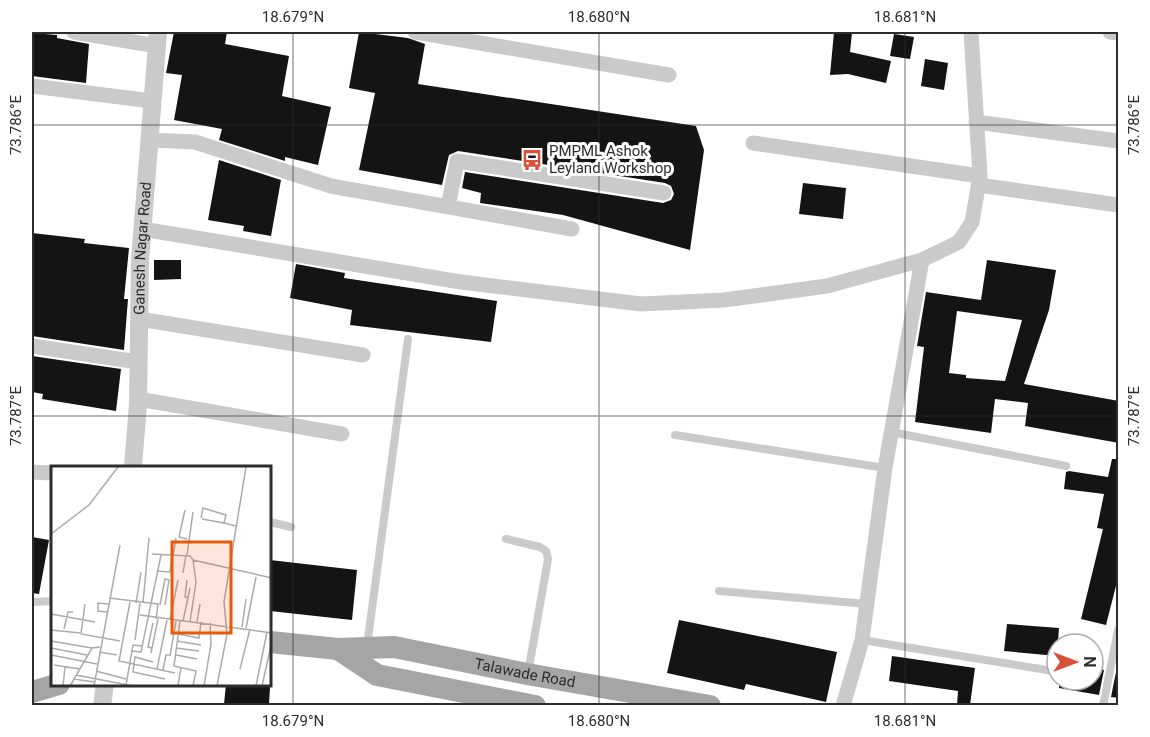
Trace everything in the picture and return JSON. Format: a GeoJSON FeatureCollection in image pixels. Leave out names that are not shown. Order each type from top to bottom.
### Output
{"type":"FeatureCollection","features":[{"type":"Feature","properties":{"kind":"main road","name":"Talawade Road"},"geometry":{"type":"LineString","coordinates":[[272,642],[338,649],[394,647],[527,674],[710,705]]}},
{"type":"Feature","properties":{"kind":"main road","name":"Talawade Road"},"geometry":{"type":"LineString","coordinates":[[338,649],[377,675],[535,705]]}},
{"type":"Feature","properties":{"kind":"main road"},"geometry":{"type":"LineString","coordinates":[[32,692],[52,686]]}},
{"type":"Feature","properties":{"kind":"street"},"geometry":{"type":"LineString","coordinates":[[74,32],[158,39]]}},
{"type":"Feature","properties":{"kind":"street"},"geometry":{"type":"LineString","coordinates":[[415,32],[669,75]]}},
{"type":"Feature","properties":{"kind":"street"},"geometry":{"type":"LineString","coordinates":[[142,229],[449,280],[641,304],[724,300],[827,286],[922,260],[959,242],[972,222],[980,180],[971,32]]}},
{"type":"Feature","properties":{"kind":"street"},"geometry":{"type":"LineString","coordinates":[[1110,32],[1119,33]]}},
{"type":"Feature","properties":{"kind":"street","name":"Ganesh Nagar Road"},"geometry":{"type":"LineString","coordinates":[[133,466],[138,399],[142,229],[158,39]]}},
{"type":"Feature","properties":{"kind":"street"},"geometry":{"type":"LineString","coordinates":[[32,86],[152,101]]}},
{"type":"Feature","properties":{"kind":"street"},"geometry":{"type":"LineString","coordinates":[[976,122],[1119,141]]}},
{"type":"Feature","properties":{"kind":"street"},"geometry":{"type":"LineString","coordinates":[[151,140],[195,142],[331,186],[572,229]]}},
{"type":"Feature","properties":{"kind":"street"},"geometry":{"type":"LineString","coordinates":[[753,143],[1119,205]]}},
{"type":"Feature","properties":{"kind":"street"},"geometry":{"type":"LineString","coordinates":[[448,207],[457,160],[527,169],[664,193]]}},
{"type":"Feature","properties":{"kind":"street"},"geometry":{"type":"LineString","coordinates":[[843,705],[862,640],[885,468],[922,260]]}},
{"type":"Feature","properties":{"kind":"street"},"geometry":{"type":"LineString","coordinates":[[139,319],[363,355]]}},
{"type":"Feature","properties":{"kind":"street"},"geometry":{"type":"LineString","coordinates":[[32,346],[138,362]]}},
{"type":"Feature","properties":{"kind":"street"},"geometry":{"type":"LineString","coordinates":[[138,399],[342,434]]}},
{"type":"Feature","properties":{"kind":"street"},"geometry":{"type":"LineString","coordinates":[[32,472],[51,473]]}},
{"type":"Feature","properties":{"kind":"street"},"geometry":{"type":"LineString","coordinates":[[102,705],[105,686]]}},
{"type":"Feature","properties":{"kind":"lane"},"geometry":{"type":"LineString","coordinates":[[367,648],[408,339]]}},
{"type":"Feature","properties":{"kind":"lane"},"geometry":{"type":"LineString","coordinates":[[891,432],[1066,466]]}},
{"type":"Feature","properties":{"kind":"lane"},"geometry":{"type":"LineString","coordinates":[[675,435],[885,468]]}},
{"type":"Feature","properties":{"kind":"lane"},"geometry":{"type":"LineString","coordinates":[[272,522],[291,526]]}},
{"type":"Feature","properties":{"kind":"lane"},"geometry":{"type":"LineString","coordinates":[[506,539],[540,547],[546,551],[548,560],[527,674]]}},
{"type":"Feature","properties":{"kind":"lane"},"geometry":{"type":"LineString","coordinates":[[719,591],[867,604]]}},
{"type":"Feature","properties":{"kind":"lane"},"geometry":{"type":"LineString","coordinates":[[32,602],[51,601]]}},
{"type":"Feature","properties":{"kind":"lane"},"geometry":{"type":"LineString","coordinates":[[1103,705],[1119,630]]}},
{"type":"Feature","properties":{"kind":"lane"},"geometry":{"type":"LineString","coordinates":[[862,640],[1045,670]]}},
{"type":"Feature","properties":{"kind":"building"},"geometry":{"type":"Polygon","coordinates":[[[174,32],[227,32],[225,44],[289,56],[282,96],[331,107],[318,165],[285,157],[285,161],[219,140],[222,129],[174,120],[182,75],[166,73],[174,32]]]}},
{"type":"Feature","properties":{"kind":"building","name":"PMPML Ashok Leyland Workshop"},"geometry":{"type":"Polygon","coordinates":[[[359,32],[408,38],[425,44],[418,84],[696,126],[704,150],[690,250],[563,215],[480,203],[481,193],[462,188],[465,172],[663,203],[671,200],[674,194],[671,186],[665,183],[458,151],[449,155],[442,185],[359,170],[375,93],[349,88],[359,32]]]}},
{"type":"Feature","properties":{"kind":"building"},"geometry":{"type":"Polygon","coordinates":[[[834,32],[852,33],[850,52],[891,61],[886,83],[848,74],[830,75],[834,32]]]}},
{"type":"Feature","properties":{"kind":"building"},"geometry":{"type":"Polygon","coordinates":[[[32,33],[57,35],[57,38],[89,44],[86,83],[32,76],[32,33]]]}},
{"type":"Feature","properties":{"kind":"building"},"geometry":{"type":"Polygon","coordinates":[[[894,34],[914,37],[910,59],[890,56],[894,34]]]}},
{"type":"Feature","properties":{"kind":"building"},"geometry":{"type":"Polygon","coordinates":[[[925,59],[948,63],[944,90],[921,86],[925,59]]]}},
{"type":"Feature","properties":{"kind":"building"},"geometry":{"type":"Polygon","coordinates":[[[219,160],[281,180],[271,236],[243,231],[244,226],[208,220],[219,160]]]}},
{"type":"Feature","properties":{"kind":"building"},"geometry":{"type":"Polygon","coordinates":[[[803,183],[846,188],[843,219],[799,214],[803,183]]]}},
{"type":"Feature","properties":{"kind":"building"},"geometry":{"type":"Polygon","coordinates":[[[32,233],[85,239],[84,243],[129,248],[124,299],[128,299],[124,350],[32,336],[32,233]]]}},
{"type":"Feature","properties":{"kind":"building"},"geometry":{"type":"Polygon","coordinates":[[[154,260],[181,260],[181,279],[154,280],[154,260]]]}},
{"type":"Feature","properties":{"kind":"building"},"geometry":{"type":"Polygon","coordinates":[[[987,260],[1056,270],[1049,310],[1024,384],[1119,401],[1119,443],[1025,426],[1028,403],[995,399],[991,433],[915,422],[924,347],[917,346],[926,292],[981,300],[987,260]],[[957,311],[949,373],[966,375],[966,378],[1005,381],[1022,320],[957,311]]]}},
{"type":"Feature","properties":{"kind":"building"},"geometry":{"type":"Polygon","coordinates":[[[296,264],[345,273],[344,278],[497,301],[491,342],[350,325],[352,310],[290,298],[296,264]]]}},
{"type":"Feature","properties":{"kind":"building"},"geometry":{"type":"Polygon","coordinates":[[[32,356],[121,369],[116,411],[42,399],[43,394],[32,392],[32,356]]]}},
{"type":"Feature","properties":{"kind":"building"},"geometry":{"type":"Polygon","coordinates":[[[1112,459],[1119,459],[1119,574],[1106,625],[1081,619],[1103,529],[1097,528],[1104,494],[1064,489],[1066,472],[1108,477],[1112,459]]]}},
{"type":"Feature","properties":{"kind":"building"},"geometry":{"type":"Polygon","coordinates":[[[32,537],[49,540],[39,594],[32,593],[32,537]]]}},
{"type":"Feature","properties":{"kind":"building"},"geometry":{"type":"Polygon","coordinates":[[[272,560],[357,570],[352,620],[272,611],[272,560]]]}},
{"type":"Feature","properties":{"kind":"building"},"geometry":{"type":"Polygon","coordinates":[[[679,620],[837,652],[826,702],[746,684],[744,690],[667,673],[679,620]]]}},
{"type":"Feature","properties":{"kind":"building"},"geometry":{"type":"Polygon","coordinates":[[[1007,624],[1059,628],[1059,632],[1045,632],[1045,655],[1004,651],[1007,624]]]}},
{"type":"Feature","properties":{"kind":"building"},"geometry":{"type":"Polygon","coordinates":[[[892,656],[975,668],[970,705],[957,705],[958,691],[889,681],[892,656]]]}},
{"type":"Feature","properties":{"kind":"building"},"geometry":{"type":"Polygon","coordinates":[[[1116,672],[1119,672],[1119,698],[1111,697],[1116,672]]]}},
{"type":"Feature","properties":{"kind":"building"},"geometry":{"type":"Polygon","coordinates":[[[226,686],[270,687],[269,705],[224,704],[226,686]]]}},
{"type":"Feature","properties":{"kind":"building"},"geometry":{"type":"Polygon","coordinates":[[[1082,692],[1100,692],[1099,695],[1082,692]]]}},
{"type":"Feature","properties":{"kind":"place","name":"PMPML Ashok Leyland Workshop"},"geometry":{"type":"Point","coordinates":[532,160]}}]}
